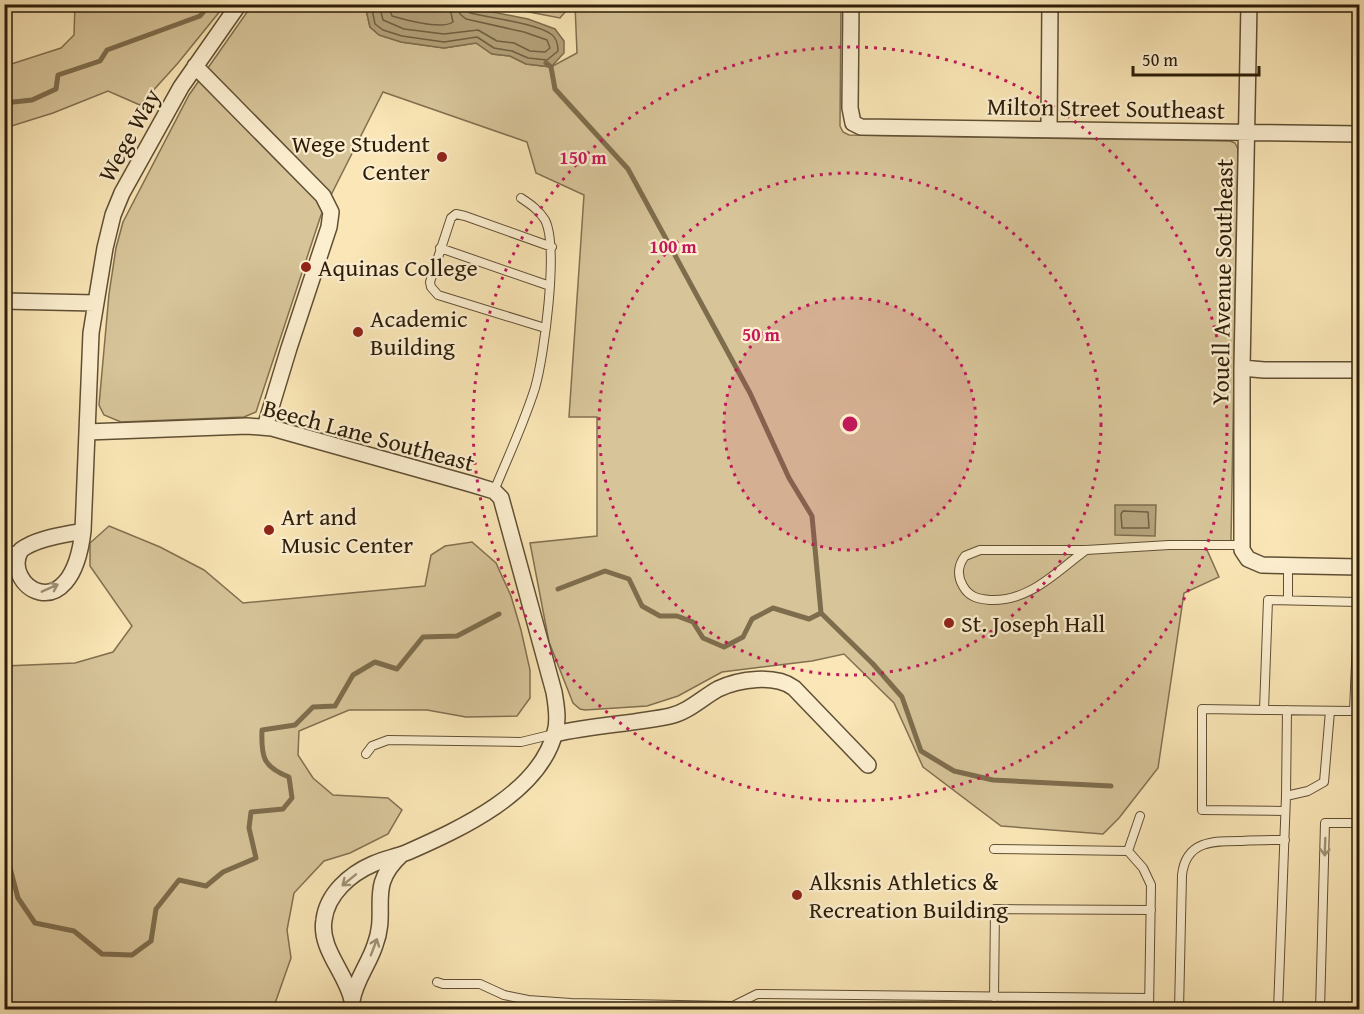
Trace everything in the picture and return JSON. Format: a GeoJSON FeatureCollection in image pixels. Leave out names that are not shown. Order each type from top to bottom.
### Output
{"type":"FeatureCollection","features":[{"type":"Feature","properties":{"kind":"street","name":"Wege Way"},"geometry":{"type":"LineString","coordinates":[[12,550],[11,574],[15,584],[30,593],[46,592],[64,580],[73,569],[80,550],[83,531],[89,361],[95,303],[105,248],[117,203],[160,123],[195,66],[239,4]]}},
{"type":"Feature","properties":{"kind":"street","name":"Milton Street Southeast"},"geometry":{"type":"LineString","coordinates":[[851,4],[850,108],[853,123],[870,128],[1359,134]]}},
{"type":"Feature","properties":{"kind":"street"},"geometry":{"type":"LineString","coordinates":[[1049,129],[1050,4]]}},
{"type":"Feature","properties":{"kind":"street","name":"Youell Avenue Southeast"},"geometry":{"type":"LineString","coordinates":[[1245,552],[1242,368],[1249,4]]}},
{"type":"Feature","properties":{"kind":"street"},"geometry":{"type":"LineString","coordinates":[[195,66],[323,196],[331,212],[329,227],[288,348],[265,427]]}},
{"type":"Feature","properties":{"kind":"street"},"geometry":{"type":"LineString","coordinates":[[4,301],[95,303]]}},
{"type":"Feature","properties":{"kind":"street"},"geometry":{"type":"LineString","coordinates":[[1242,368],[1359,370]]}},
{"type":"Feature","properties":{"kind":"street","name":"Beech Lane Southeast"},"geometry":{"type":"LineString","coordinates":[[87,432],[265,427],[494,491]]}},
{"type":"Feature","properties":{"kind":"street"},"geometry":{"type":"LineString","coordinates":[[351,1005],[348,986],[324,936],[323,925],[327,906],[339,888],[356,873],[372,864],[401,855],[456,829],[504,800],[534,774],[555,734],[554,692],[503,503],[494,491]]}},
{"type":"Feature","properties":{"kind":"street"},"geometry":{"type":"LineString","coordinates":[[12,550],[83,531]]}},
{"type":"Feature","properties":{"kind":"street"},"geometry":{"type":"LineString","coordinates":[[1245,552],[1262,565],[1359,569]]}},
{"type":"Feature","properties":{"kind":"street"},"geometry":{"type":"LineString","coordinates":[[555,734],[592,726],[671,716],[733,684],[764,680],[777,681],[794,688],[868,765]]}},
{"type":"Feature","properties":{"kind":"street"},"geometry":{"type":"LineString","coordinates":[[351,1005],[355,988],[378,938],[382,881],[390,866],[401,855]]}},
{"type":"Feature","properties":{"kind":"lane"},"geometry":{"type":"LineString","coordinates":[[494,491],[535,387],[550,286],[552,247],[549,232],[544,219],[537,210],[521,198]]}},
{"type":"Feature","properties":{"kind":"lane"},"geometry":{"type":"LineString","coordinates":[[545,328],[446,298],[435,293],[430,287],[430,278],[451,218],[458,214],[552,247]]}},
{"type":"Feature","properties":{"kind":"lane"},"geometry":{"type":"LineString","coordinates":[[441,248],[550,286]]}},
{"type":"Feature","properties":{"kind":"lane"},"geometry":{"type":"LineString","coordinates":[[1086,550],[1030,591],[1013,599],[976,598],[964,588],[959,577],[959,568],[965,556],[980,550],[1086,550],[1169,545],[1245,552]]}},
{"type":"Feature","properties":{"kind":"lane"},"geometry":{"type":"LineString","coordinates":[[1288,566],[1288,600]]}},
{"type":"Feature","properties":{"kind":"lane"},"geometry":{"type":"LineString","coordinates":[[1286,811],[1202,810],[1202,709],[1354,711],[1359,569]]}},
{"type":"Feature","properties":{"kind":"lane"},"geometry":{"type":"LineString","coordinates":[[1264,710],[1268,600],[1358,602]]}},
{"type":"Feature","properties":{"kind":"lane"},"geometry":{"type":"LineString","coordinates":[[1278,1010],[1286,811],[1287,710]]}},
{"type":"Feature","properties":{"kind":"lane"},"geometry":{"type":"LineString","coordinates":[[1286,796],[1308,791],[1324,782],[1330,711]]}},
{"type":"Feature","properties":{"kind":"lane"},"geometry":{"type":"LineString","coordinates":[[366,754],[372,746],[388,740],[521,742],[555,734]]}},
{"type":"Feature","properties":{"kind":"lane"},"geometry":{"type":"LineString","coordinates":[[1128,851],[1140,816]]}},
{"type":"Feature","properties":{"kind":"lane"},"geometry":{"type":"LineString","coordinates":[[1320,1010],[1325,823],[1359,823]]}},
{"type":"Feature","properties":{"kind":"lane"},"geometry":{"type":"LineString","coordinates":[[1179,1010],[1182,875],[1188,856],[1197,847],[1212,842],[1285,840]]}},
{"type":"Feature","properties":{"kind":"lane"},"geometry":{"type":"LineString","coordinates":[[994,849],[1128,851],[1143,868],[1150,881],[1149,1010]]}},
{"type":"Feature","properties":{"kind":"lane"},"geometry":{"type":"LineString","coordinates":[[994,996],[995,909],[1151,910]]}},
{"type":"Feature","properties":{"kind":"lane"},"geometry":{"type":"LineString","coordinates":[[437,982],[480,984],[517,998],[571,1003],[733,1006],[757,994],[1149,998]]}},
{"type":"Feature","properties":{"kind":"shaded area"},"geometry":{"type":"Polygon","coordinates":[[[75,4],[225,5],[140,105],[108,91],[53,113],[5,128],[5,66],[61,48],[74,35],[75,4]]]}},
{"type":"Feature","properties":{"kind":"shaded area"},"geometry":{"type":"Polygon","coordinates":[[[252,5],[365,5],[370,27],[380,35],[401,42],[444,48],[476,43],[492,54],[510,56],[526,64],[551,67],[577,53],[575,5],[841,5],[840,126],[843,132],[849,135],[1230,141],[1235,143],[1238,149],[1231,541],[1203,541],[1219,577],[1184,593],[1158,768],[1119,818],[1103,834],[1001,826],[923,767],[894,703],[844,654],[812,661],[722,672],[678,696],[647,706],[585,710],[573,703],[549,642],[530,543],[597,536],[597,417],[569,417],[584,195],[536,173],[527,142],[383,92],[321,215],[256,412],[244,417],[121,422],[104,415],[99,405],[109,294],[116,248],[123,222],[189,95],[252,5]]]}},
{"type":"Feature","properties":{"kind":"shaded area"},"geometry":{"type":"Polygon","coordinates":[[[492,5],[571,5],[560,18],[492,5]]]}},
{"type":"Feature","properties":{"kind":"shaded area"},"geometry":{"type":"Polygon","coordinates":[[[109,526],[160,547],[204,570],[243,603],[425,586],[431,555],[445,546],[472,542],[496,563],[511,596],[530,670],[530,698],[517,716],[466,717],[427,710],[349,710],[299,731],[298,755],[313,778],[333,795],[388,798],[402,810],[388,834],[350,853],[324,861],[294,893],[287,930],[291,958],[273,1009],[5,1008],[5,666],[75,663],[113,652],[132,626],[90,566],[90,543],[109,526]]]}},
{"type":"Feature","properties":{"kind":"water"},"geometry":{"type":"Polygon","coordinates":[[[365,5],[458,5],[528,19],[555,29],[564,41],[564,53],[551,67],[526,64],[510,56],[492,54],[476,43],[444,48],[401,42],[379,35],[370,27],[365,5]]]}},
{"type":"Feature","properties":{"kind":"water"},"geometry":{"type":"Polygon","coordinates":[[[1115,505],[1156,505],[1155,536],[1115,535],[1115,505]]]}},
{"type":"Feature","properties":{"kind":"waterway"},"geometry":{"type":"LineString","coordinates":[[4,103],[32,100],[56,89],[58,75],[100,61],[107,50],[200,16],[210,4]]}},
{"type":"Feature","properties":{"kind":"waterway"},"geometry":{"type":"LineString","coordinates":[[546,63],[551,67],[555,89],[628,169],[750,393],[789,478],[812,516],[821,613]]}},
{"type":"Feature","properties":{"kind":"waterway"},"geometry":{"type":"LineString","coordinates":[[558,589],[605,571],[629,579],[642,606],[660,616],[677,616],[693,622],[703,638],[724,647],[743,637],[752,619],[773,608],[809,619],[821,613],[873,664],[902,697],[921,751],[954,771],[993,780],[1111,786]]}},
{"type":"Feature","properties":{"kind":"waterway"},"geometry":{"type":"LineString","coordinates":[[4,860],[10,868],[18,898],[35,923],[74,931],[102,954],[132,955],[151,941],[156,909],[179,880],[206,886],[223,872],[256,858],[249,828],[251,812],[283,809],[292,798],[289,777],[274,769],[265,760],[262,730],[295,725],[313,707],[335,706],[353,675],[375,662],[397,669],[423,637],[457,636],[499,614]]}},
{"type":"Feature","properties":{"kind":"place","name":"Wege Student Center"},"geometry":{"type":"Point","coordinates":[442,157]}},
{"type":"Feature","properties":{"kind":"place","name":"Aquinas College"},"geometry":{"type":"Point","coordinates":[306,267]}},
{"type":"Feature","properties":{"kind":"place","name":"Academic Building"},"geometry":{"type":"Point","coordinates":[358,332]}},
{"type":"Feature","properties":{"kind":"place","name":"Art and Music Center"},"geometry":{"type":"Point","coordinates":[269,530]}},
{"type":"Feature","properties":{"kind":"place","name":"St. Joseph Hall"},"geometry":{"type":"Point","coordinates":[949,623]}},
{"type":"Feature","properties":{"kind":"place","name":"Alksnis Athletics & Recreation Building"},"geometry":{"type":"Point","coordinates":[797,895]}}]}
